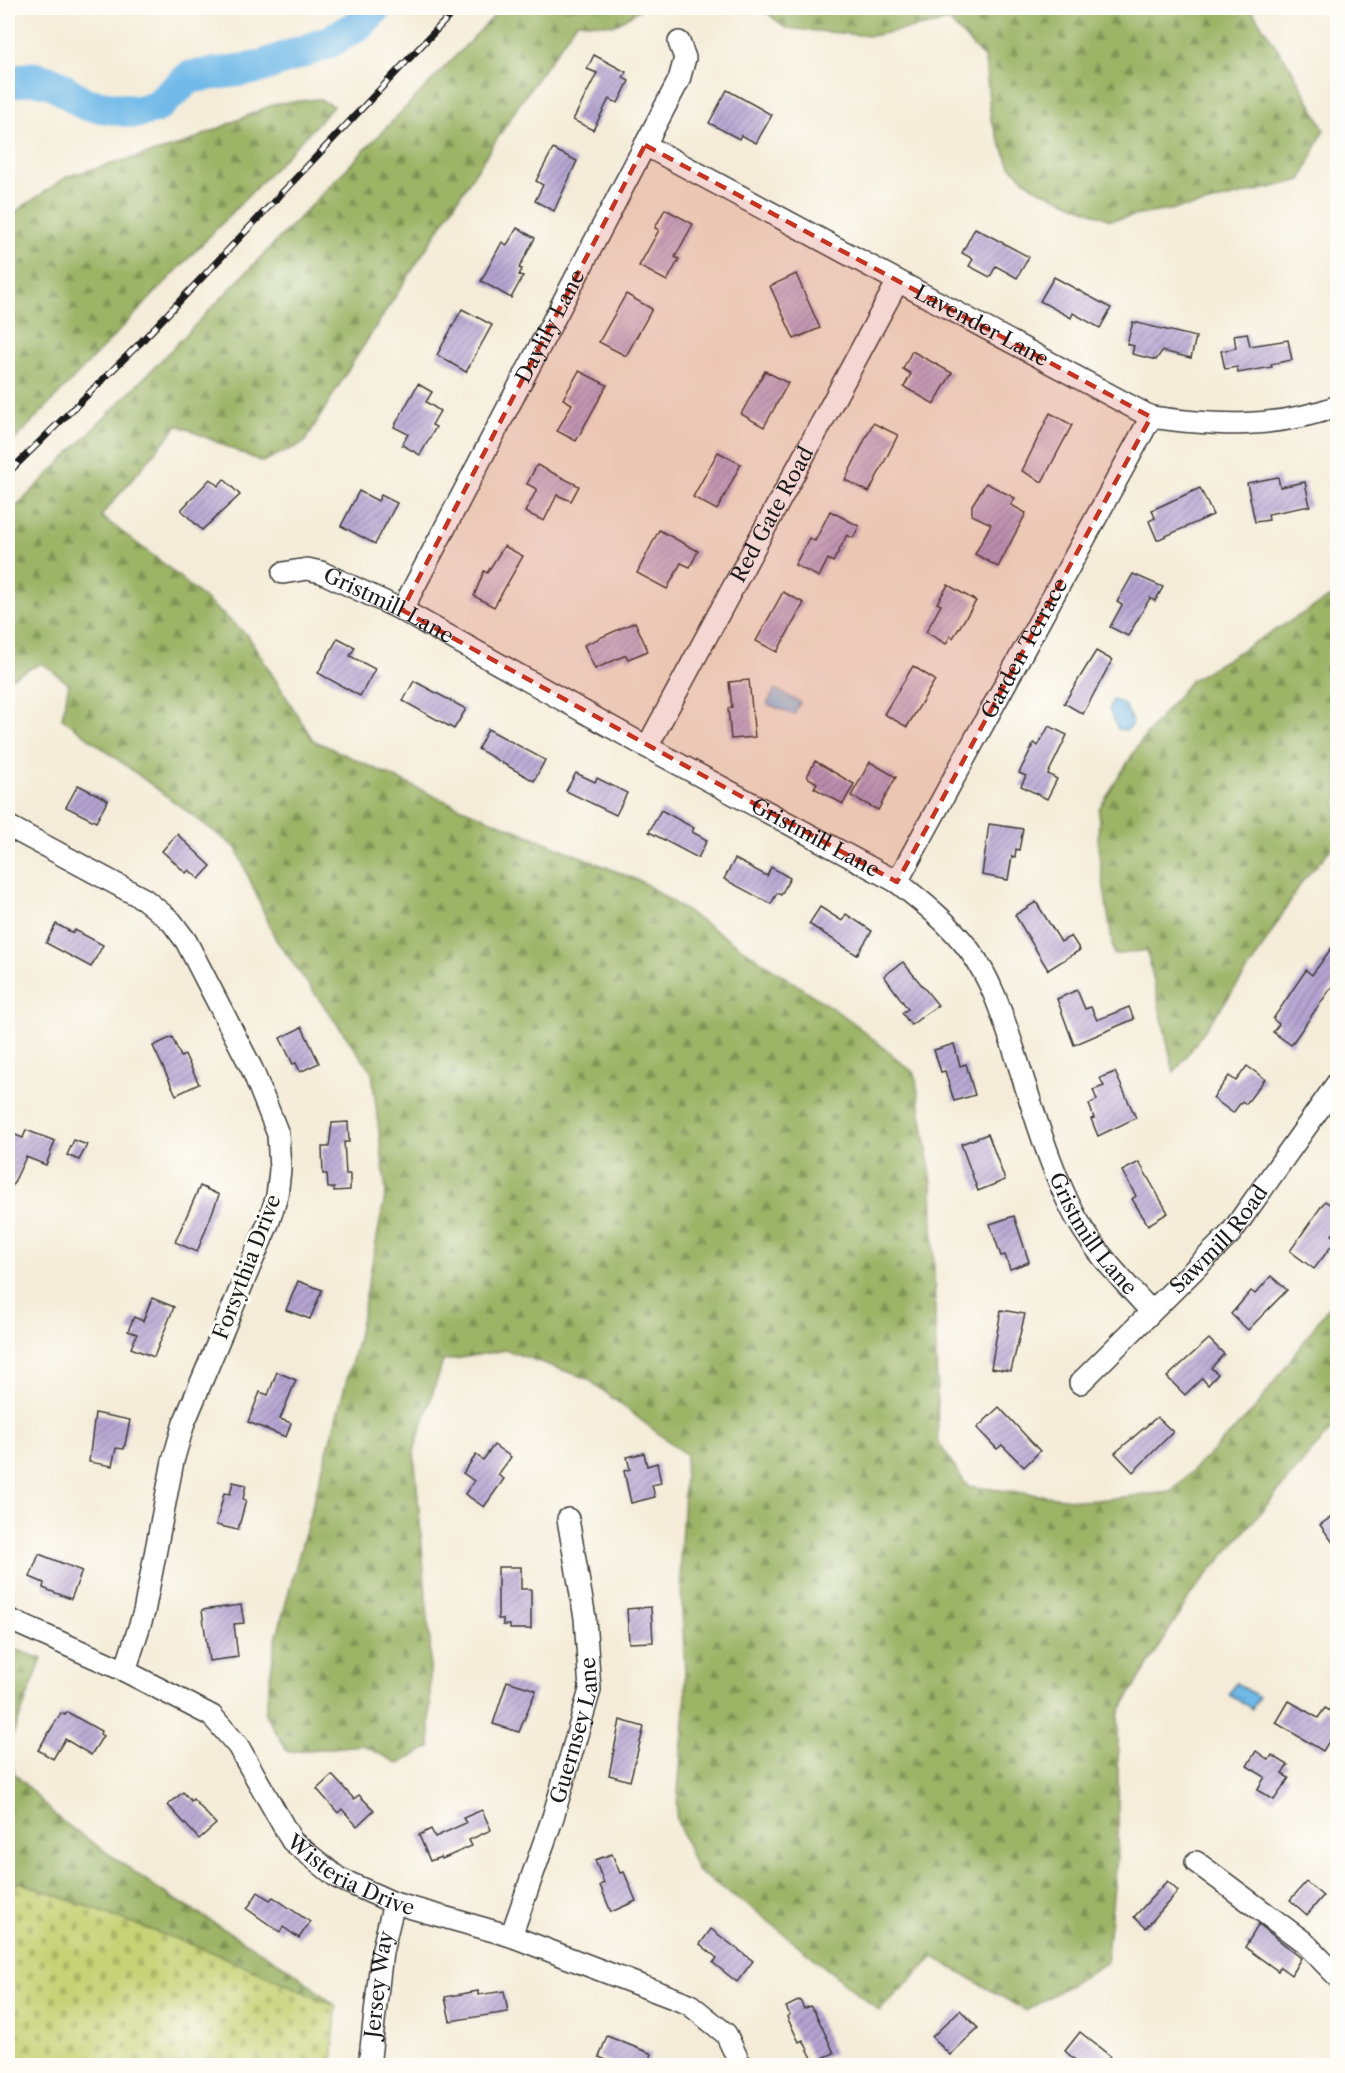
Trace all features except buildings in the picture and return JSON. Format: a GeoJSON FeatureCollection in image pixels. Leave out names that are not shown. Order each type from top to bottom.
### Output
{"type":"FeatureCollection","features":[{"type":"Feature","properties":{"kind":"street","name":"Daylily Lane"},"geometry":{"type":"LineString","coordinates":[[402,610],[682,73],[685,58],[679,42]]}},
{"type":"Feature","properties":{"kind":"street","name":"Lavender Lane"},"geometry":{"type":"LineString","coordinates":[[645,145],[1151,417],[1240,426],[1309,416],[1338,406]]}},
{"type":"Feature","properties":{"kind":"street","name":"Red Gate Road"},"geometry":{"type":"LineString","coordinates":[[646,747],[898,281]]}},
{"type":"Feature","properties":{"kind":"street","name":"Garden Terrace"},"geometry":{"type":"LineString","coordinates":[[897,882],[1151,417]]}},
{"type":"Feature","properties":{"kind":"street","name":"Gristmill Lane"},"geometry":{"type":"LineString","coordinates":[[283,573],[307,569],[321,572],[402,610],[646,747],[897,882],[952,929],[971,952],[1000,1008],[1068,1203],[1086,1236],[1104,1260],[1151,1311]]}},
{"type":"Feature","properties":{"kind":"street","name":"Forsythia Drive"},"geometry":{"type":"LineString","coordinates":[[8,826],[124,886],[144,898],[171,921],[194,952],[252,1069],[278,1134],[280,1170],[277,1196],[269,1221],[184,1423],[173,1461],[144,1612],[125,1671]]}},
{"type":"Feature","properties":{"kind":"street","name":"Sawmill Road"},"geometry":{"type":"LineString","coordinates":[[1080,1383],[1232,1233],[1338,1082]]}},
{"type":"Feature","properties":{"kind":"street","name":"Guernsey Lane"},"geometry":{"type":"LineString","coordinates":[[511,1936],[553,1817],[590,1690],[585,1618],[568,1519]]}},
{"type":"Feature","properties":{"kind":"street","name":"Wisteria Drive"},"geometry":{"type":"LineString","coordinates":[[8,1619],[125,1671],[212,1716],[238,1746],[292,1841],[338,1878],[394,1904],[511,1936],[689,2004],[726,2034],[741,2066]]}},
{"type":"Feature","properties":{"kind":"street"},"geometry":{"type":"LineString","coordinates":[[1196,1862],[1304,1942],[1338,1977]]}},
{"type":"Feature","properties":{"kind":"street","name":"Jersey Way"},"geometry":{"type":"LineString","coordinates":[[369,2066],[382,1952],[394,1904]]}},
{"type":"Feature","properties":{"kind":"highlighted area"},"geometry":{"type":"Polygon","coordinates":[[[645,145],[1151,417],[897,882],[402,610],[645,145]]]}},
{"type":"Feature","properties":{"kind":"green space"},"geometry":{"type":"Polygon","coordinates":[[[502,8],[642,8],[615,25],[577,22],[520,103],[353,362],[304,443],[262,462],[178,425],[101,516],[164,564],[248,636],[313,740],[445,801],[642,882],[850,1020],[915,1074],[932,1183],[938,1442],[967,1486],[1087,1501],[1171,1492],[1255,1409],[1337,1295],[1337,1422],[1192,1593],[1118,1714],[1118,1848],[1106,1963],[1026,2011],[934,1957],[879,2011],[756,1911],[697,1871],[676,1818],[686,1695],[680,1563],[686,1455],[588,1379],[506,1350],[443,1361],[414,1451],[430,1643],[430,1747],[399,1764],[363,1745],[288,1752],[265,1714],[275,1643],[357,1342],[386,1191],[372,1072],[276,940],[236,848],[62,718],[69,684],[42,663],[8,679],[8,515],[502,8]]]}},
{"type":"Feature","properties":{"kind":"green space"},"geometry":{"type":"Polygon","coordinates":[[[762,8],[1250,8],[1293,71],[1324,129],[1301,180],[1204,204],[1110,220],[1033,187],[1010,166],[991,120],[985,59],[949,21],[871,36],[785,28],[762,8]]]}},
{"type":"Feature","properties":{"kind":"green space"},"geometry":{"type":"Polygon","coordinates":[[[318,99],[334,106],[8,447],[8,217],[68,176],[181,145],[274,104],[318,99]]]}},
{"type":"Feature","properties":{"kind":"green space"},"geometry":{"type":"Polygon","coordinates":[[[1337,593],[1337,842],[1301,883],[1253,963],[1174,1073],[1147,950],[1114,955],[1098,847],[1099,809],[1139,744],[1190,681],[1337,593]]]}},
{"type":"Feature","properties":{"kind":"green space"},"geometry":{"type":"Polygon","coordinates":[[[8,1647],[42,1659],[9,1745],[14,1773],[59,1819],[163,1892],[291,1970],[336,2006],[212,1952],[20,1882],[8,1892],[8,1647]]]}},
{"type":"Feature","properties":{"kind":"green space"},"geometry":{"type":"Polygon","coordinates":[[[19,1882],[212,1952],[336,2006],[332,2065],[8,2065],[8,1892],[19,1882]]]}},
{"type":"Feature","properties":{"kind":"water"},"geometry":{"type":"Polygon","coordinates":[[[775,689],[800,702],[794,715],[767,704],[775,689]]]}},
{"type":"Feature","properties":{"kind":"water"},"geometry":{"type":"Polygon","coordinates":[[[1113,700],[1122,703],[1129,713],[1132,726],[1126,730],[1118,729],[1109,710],[1113,700]]]}},
{"type":"Feature","properties":{"kind":"water"},"geometry":{"type":"Polygon","coordinates":[[[1236,1683],[1259,1697],[1252,1709],[1229,1695],[1236,1683]]]}},
{"type":"Feature","properties":{"kind":"waterway"},"geometry":{"type":"LineString","coordinates":[[8,83],[33,78],[53,83],[85,104],[136,112],[156,107],[190,77],[257,68],[327,43],[357,26],[375,8]]}},
{"type":"Feature","properties":{"kind":"railway"},"geometry":{"type":"LineString","coordinates":[[8,473],[140,343],[457,8]]}}]}
